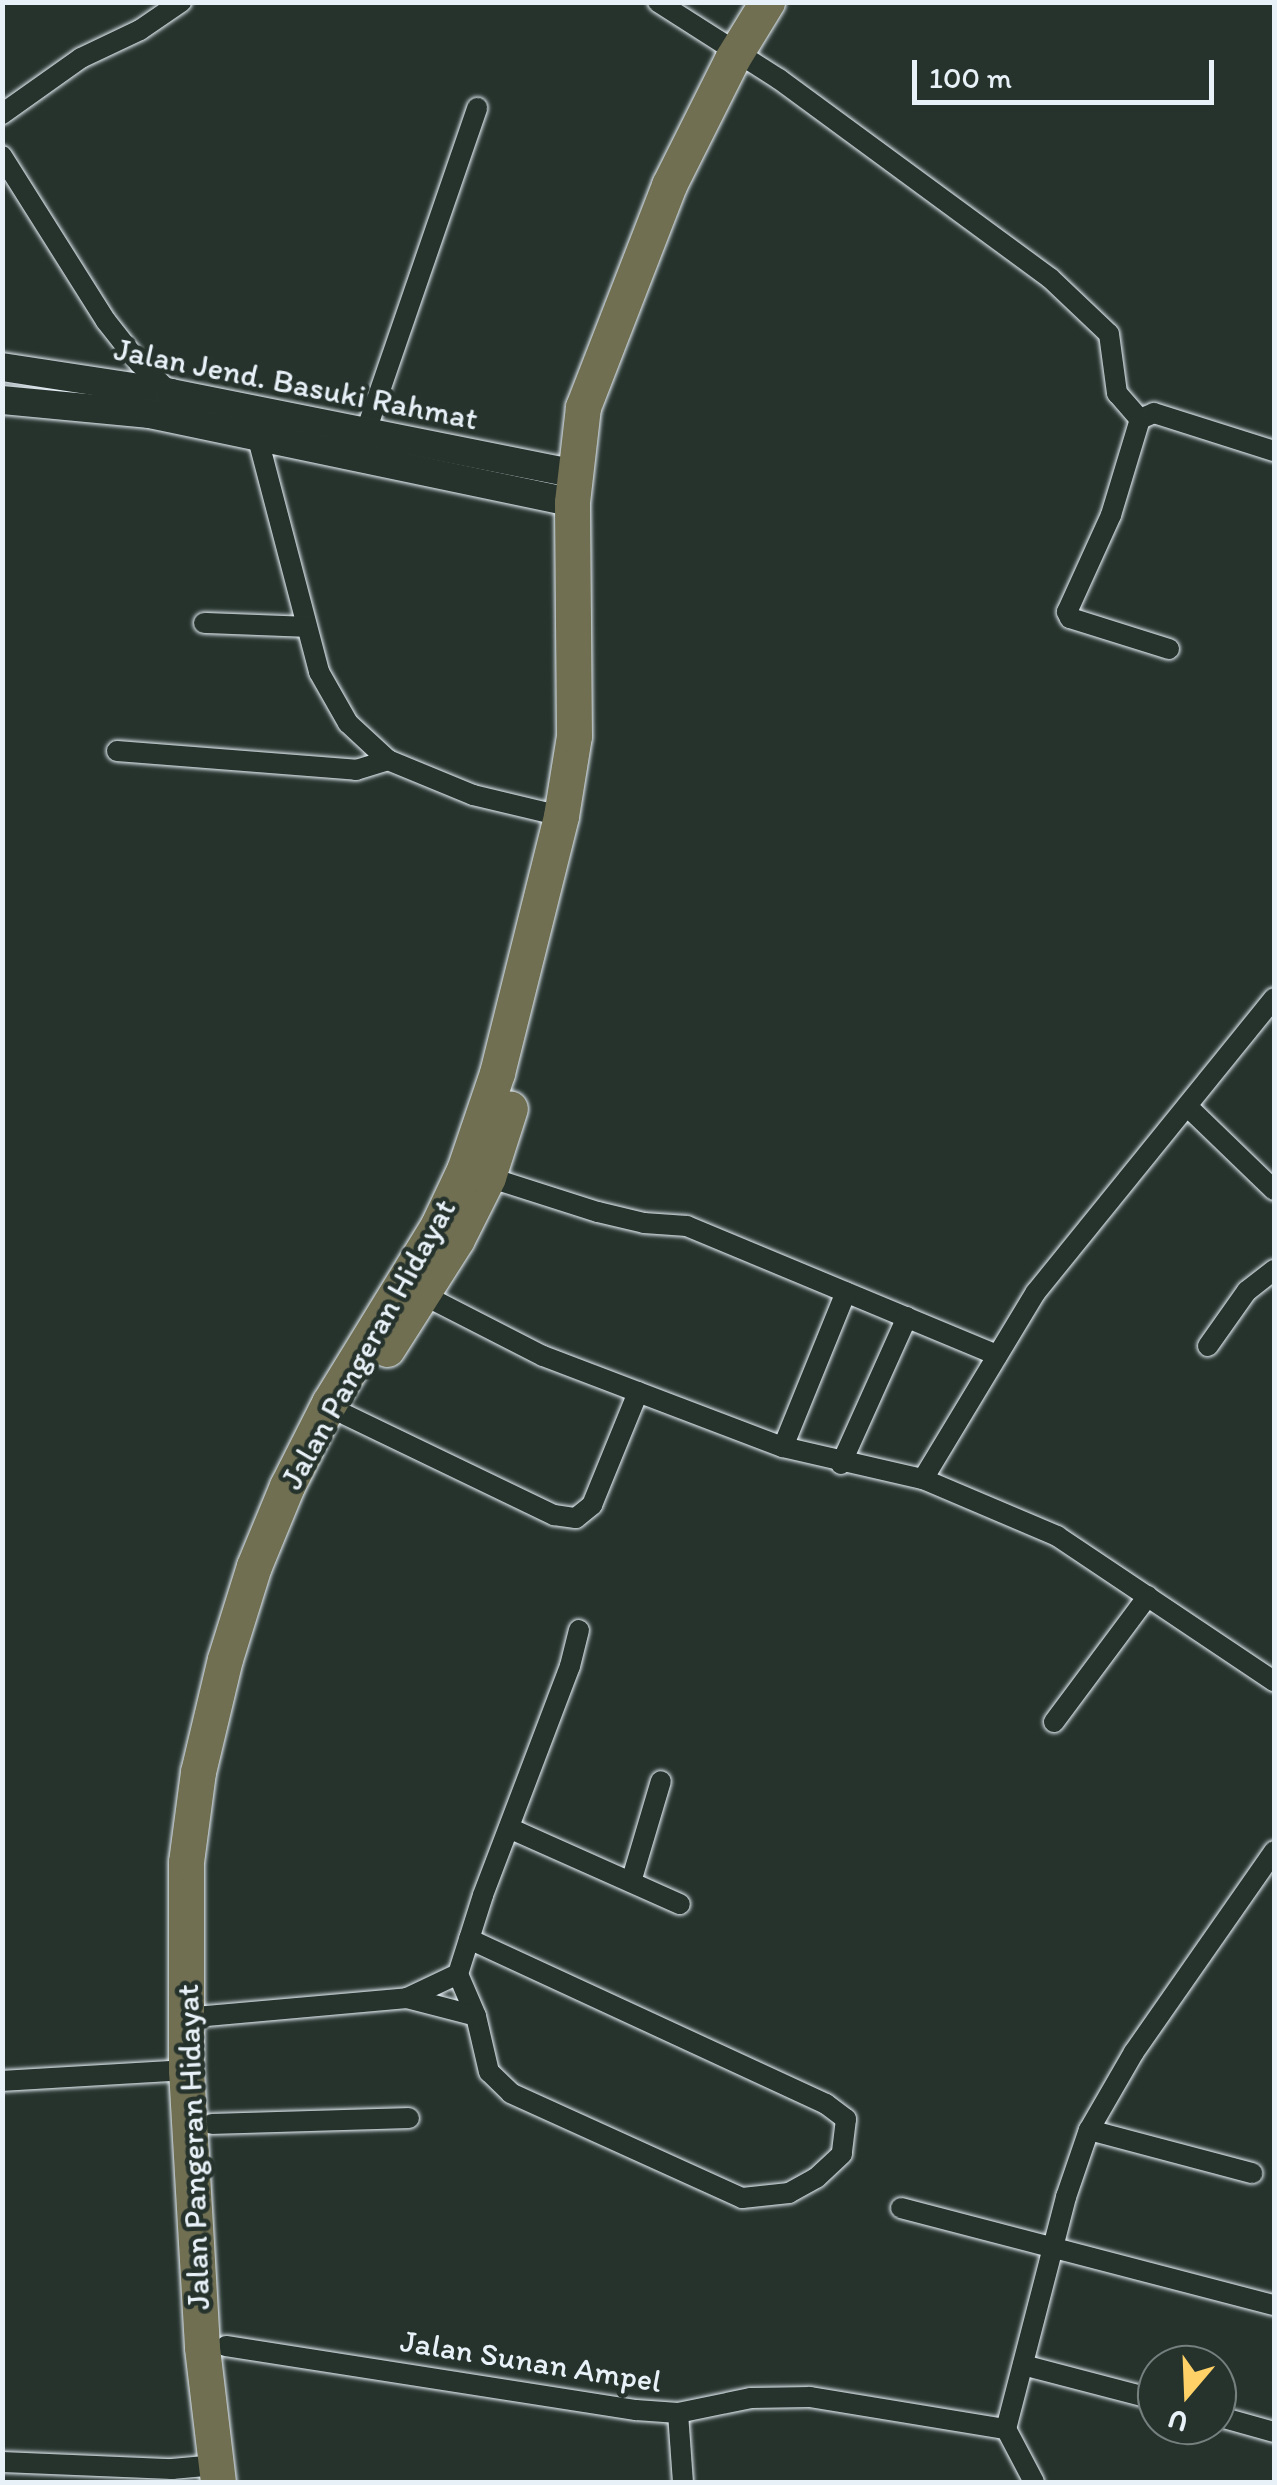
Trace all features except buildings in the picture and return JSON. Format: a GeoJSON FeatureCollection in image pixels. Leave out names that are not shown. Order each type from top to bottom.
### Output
{"type":"FeatureCollection","features":[{"type":"Feature","properties":{"kind":"highway","name":"Jalan Pangeran Hidayat"},"geometry":{"type":"LineString","coordinates":[[411,1288],[464,1170],[497,1073],[561,816],[574,736],[584,489],[614,334],[669,184],[736,53],[767,2]]}},
{"type":"Feature","properties":{"kind":"highway","name":"Jalan Pangeran Hidayat"},"geometry":{"type":"LineString","coordinates":[[214,2346],[212,2124],[195,2017],[186,1862],[198,1772],[225,1659],[254,1566],[411,1288],[488,1178],[518,1083],[596,740],[584,489]]}},
{"type":"Feature","properties":{"kind":"highway","name":"Jalan Pangeran Hidayat"},"geometry":{"type":"LineString","coordinates":[[195,2017],[186,2070],[225,2477]]}},
{"type":"Feature","properties":{"kind":"main road","name":"Jalan Jend. Basuki Rahmat"},"geometry":{"type":"LineString","coordinates":[[2,367],[171,393],[365,434],[584,489]]}},
{"type":"Feature","properties":{"kind":"main road","name":"Jalan Jend. Basuki Rahmat"},"geometry":{"type":"LineString","coordinates":[[2,400],[148,414],[258,439],[584,489]]}},
{"type":"Feature","properties":{"kind":"street"},"geometry":{"type":"LineString","coordinates":[[2,114],[80,58],[140,30],[182,2]]}},
{"type":"Feature","properties":{"kind":"street"},"geometry":{"type":"LineString","coordinates":[[658,2],[780,80],[1050,278],[1109,334],[1116,393],[1140,419]]}},
{"type":"Feature","properties":{"kind":"street"},"geometry":{"type":"LineString","coordinates":[[365,434],[476,108]]}},
{"type":"Feature","properties":{"kind":"street"},"geometry":{"type":"LineString","coordinates":[[2,156],[106,321],[139,363],[171,393]]}},
{"type":"Feature","properties":{"kind":"street"},"geometry":{"type":"LineString","coordinates":[[1140,419],[1154,414],[1274,451]]}},
{"type":"Feature","properties":{"kind":"street"},"geometry":{"type":"LineString","coordinates":[[1140,419],[1111,515],[1067,612],[1070,618],[1169,649]]}},
{"type":"Feature","properties":{"kind":"street"},"geometry":{"type":"LineString","coordinates":[[258,439],[319,672],[348,723],[388,760],[473,795],[561,816]]}},
{"type":"Feature","properties":{"kind":"street"},"geometry":{"type":"LineString","coordinates":[[204,623],[306,627]]}},
{"type":"Feature","properties":{"kind":"street"},"geometry":{"type":"LineString","coordinates":[[118,751],[356,770],[388,760]]}},
{"type":"Feature","properties":{"kind":"street"},"geometry":{"type":"LineString","coordinates":[[923,1479],[1036,1292],[1189,1108],[1274,998]]}},
{"type":"Feature","properties":{"kind":"street"},"geometry":{"type":"LineString","coordinates":[[1189,1108],[1274,1190]]}},
{"type":"Feature","properties":{"kind":"street"},"geometry":{"type":"LineString","coordinates":[[488,1178],[598,1212],[644,1223],[687,1226],[997,1355]]}},
{"type":"Feature","properties":{"kind":"street"},"geometry":{"type":"LineString","coordinates":[[1208,1346],[1248,1291],[1274,1270]]}},
{"type":"Feature","properties":{"kind":"street"},"geometry":{"type":"LineString","coordinates":[[411,1288],[543,1356],[783,1447],[841,1464],[923,1479],[1057,1536],[1274,1682]]}},
{"type":"Feature","properties":{"kind":"street"},"geometry":{"type":"LineString","coordinates":[[783,1447],[846,1292]]}},
{"type":"Feature","properties":{"kind":"street"},"geometry":{"type":"LineString","coordinates":[[841,1464],[907,1318]]}},
{"type":"Feature","properties":{"kind":"street"},"geometry":{"type":"LineString","coordinates":[[329,1431],[554,1515],[576,1518],[592,1505],[638,1392]]}},
{"type":"Feature","properties":{"kind":"street"},"geometry":{"type":"LineString","coordinates":[[1054,1722],[1148,1596]]}},
{"type":"Feature","properties":{"kind":"street"},"geometry":{"type":"LineString","coordinates":[[469,1939],[826,2104],[846,2119],[842,2154],[816,2178],[789,2193],[742,2198],[511,2093],[489,2072],[476,2016],[458,1974],[469,1939],[508,1828],[580,1630]]}},
{"type":"Feature","properties":{"kind":"street"},"geometry":{"type":"LineString","coordinates":[[631,1882],[660,1781]]}},
{"type":"Feature","properties":{"kind":"street"},"geometry":{"type":"LineString","coordinates":[[508,1828],[680,1904]]}},
{"type":"Feature","properties":{"kind":"street"},"geometry":{"type":"LineString","coordinates":[[1034,2482],[1006,2429],[1089,2130],[1134,2052],[1274,1851]]}},
{"type":"Feature","properties":{"kind":"street"},"geometry":{"type":"LineString","coordinates":[[406,1998],[458,1974]]}},
{"type":"Feature","properties":{"kind":"street"},"geometry":{"type":"LineString","coordinates":[[195,2017],[406,1998],[476,2016]]}},
{"type":"Feature","properties":{"kind":"street"},"geometry":{"type":"LineString","coordinates":[[2,2081],[186,2070]]}},
{"type":"Feature","properties":{"kind":"street"},"geometry":{"type":"LineString","coordinates":[[212,2124],[408,2118]]}},
{"type":"Feature","properties":{"kind":"street"},"geometry":{"type":"LineString","coordinates":[[1089,2130],[1252,2173]]}},
{"type":"Feature","properties":{"kind":"street"},"geometry":{"type":"LineString","coordinates":[[900,2208],[1274,2304]]}},
{"type":"Feature","properties":{"kind":"street","name":"Jalan Sunan Ampel"},"geometry":{"type":"LineString","coordinates":[[214,2346],[678,2412],[751,2398],[810,2397],[1006,2429]]}},
{"type":"Feature","properties":{"kind":"street"},"geometry":{"type":"LineString","coordinates":[[1023,2364],[1137,2395]]}},
{"type":"Feature","properties":{"kind":"street"},"geometry":{"type":"LineString","coordinates":[[678,2412],[683,2482]]}},
{"type":"Feature","properties":{"kind":"street"},"geometry":{"type":"LineString","coordinates":[[1237,2422],[1274,2432]]}},
{"type":"Feature","properties":{"kind":"street"},"geometry":{"type":"LineString","coordinates":[[2,2462],[172,2469],[225,2477]]}}]}
